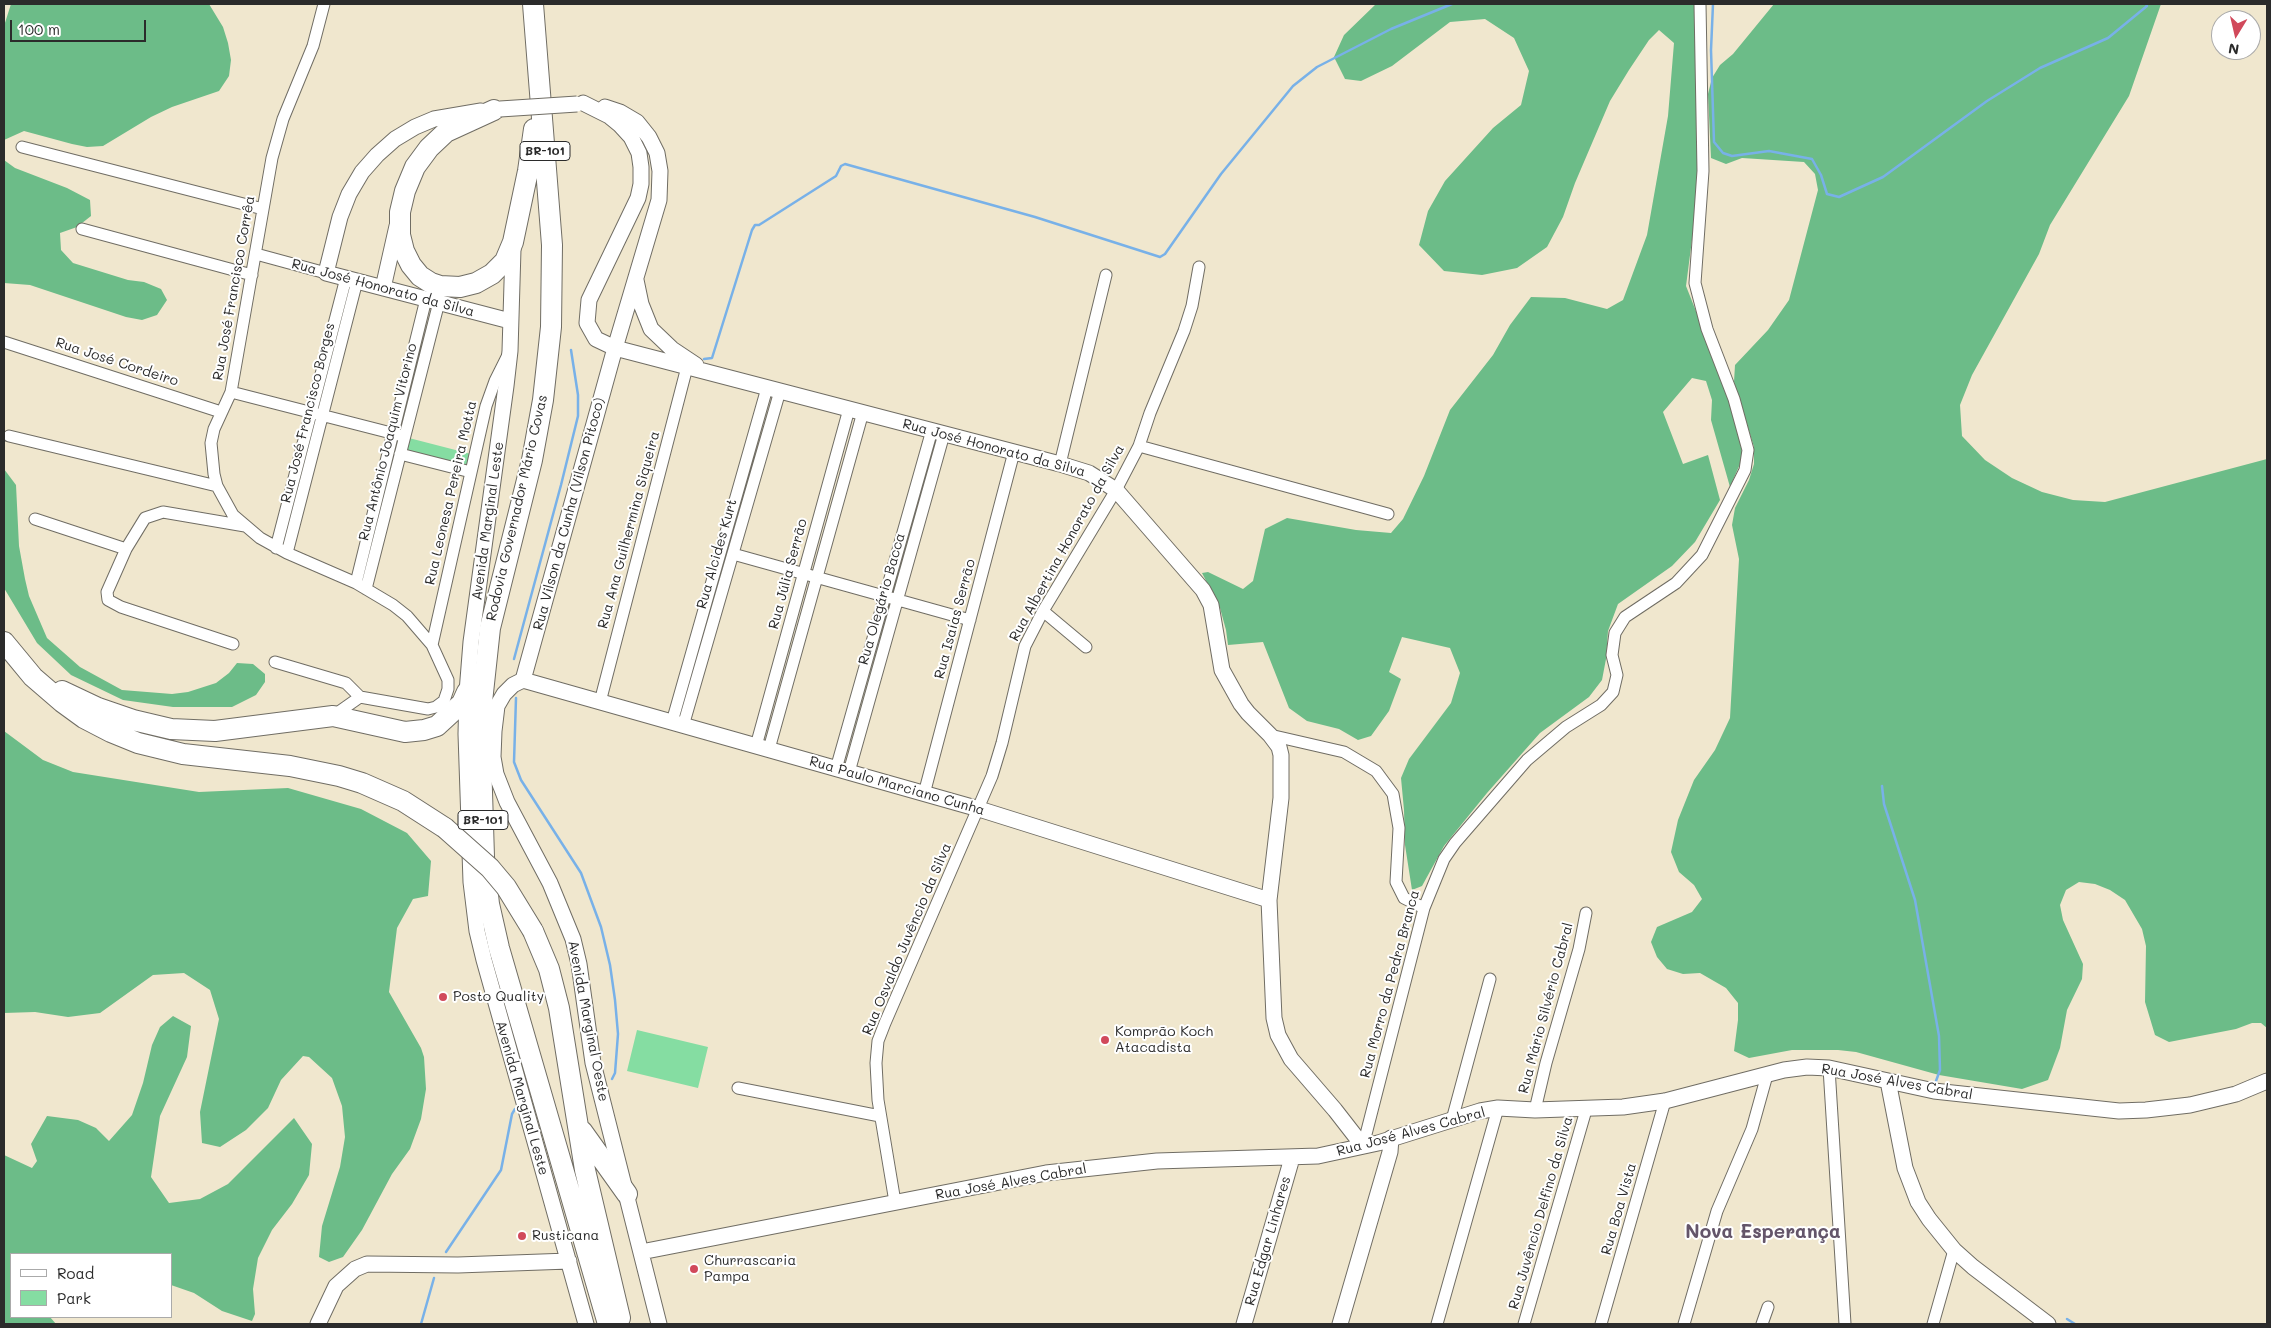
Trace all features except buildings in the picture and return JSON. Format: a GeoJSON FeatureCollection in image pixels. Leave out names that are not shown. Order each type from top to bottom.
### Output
{"type":"FeatureCollection","features":[{"type":"Feature","properties":{"kind":"highway","name":"Rodovia Governador Mário Covas"},"geometry":{"type":"LineString","coordinates":[[533,4],[552,245],[551,331],[544,392],[532,460],[489,638],[482,702],[481,759],[484,857],[489,904],[499,948],[608,1324]]}},
{"type":"Feature","properties":{"kind":"highway"},"geometry":{"type":"LineString","coordinates":[[497,110],[446,132],[429,148],[415,167],[405,191],[400,212],[400,235],[404,251],[411,265],[420,276],[431,283],[460,287],[476,283],[492,274],[504,261],[513,242],[532,148],[537,57]]}},
{"type":"Feature","properties":{"kind":"highway","name":"BR-101"},"geometry":{"type":"LineString","coordinates":[[4,642],[33,677],[84,718],[111,732],[138,743],[183,754],[290,766],[339,776],[384,792],[403,801],[445,828],[475,854],[500,881],[533,931],[549,968],[558,1001],[576,1123],[603,1251],[622,1324]]}},
{"type":"Feature","properties":{"kind":"highway"},"geometry":{"type":"LineString","coordinates":[[33,677],[98,708],[133,720],[171,729],[224,730],[333,716],[405,732],[424,730],[437,726],[449,717],[462,703],[467,692]]}},
{"type":"Feature","properties":{"kind":"highway"},"geometry":{"type":"LineString","coordinates":[[576,1123],[627,1194]]}},
{"type":"Feature","properties":{"kind":"main road"},"geometry":{"type":"LineString","coordinates":[[326,273],[340,217],[349,194],[362,172],[377,155],[415,127],[434,119],[497,110],[580,104],[609,116],[620,125],[631,137],[638,153],[641,167],[641,184],[638,198],[589,300],[586,312],[590,332],[596,339],[615,348],[670,362],[687,363]]}},
{"type":"Feature","properties":{"kind":"main road","name":"Rua Vilson da Cunha (Vilson Pitoco)"},"geometry":{"type":"LineString","coordinates":[[523,680],[658,200],[660,179],[656,153],[648,137],[637,122],[620,112],[580,104]]}},
{"type":"Feature","properties":{"kind":"main road"},"geometry":{"type":"LineString","coordinates":[[383,288],[400,212]]}},
{"type":"Feature","properties":{"kind":"main road","name":"Avenida Marginal Leste"},"geometry":{"type":"LineString","coordinates":[[513,242],[510,351],[503,421],[472,642],[467,692],[466,734],[471,882],[477,932],[499,1017],[586,1324]]}},
{"type":"Feature","properties":{"kind":"main road","name":"Rua José Honorato da Silva"},"geometry":{"type":"LineString","coordinates":[[326,273],[510,321]]}},
{"type":"Feature","properties":{"kind":"main road","name":"Rua José Honorato da Silva"},"geometry":{"type":"LineString","coordinates":[[636,278],[641,304],[651,329],[687,363],[720,376],[1060,464],[1099,478],[1116,490],[1203,590],[1211,605],[1222,670],[1248,713],[1279,747],[1282,768],[1269,900],[1274,1018],[1278,1035],[1291,1059],[1363,1146]]}},
{"type":"Feature","properties":{"kind":"main road"},"geometry":{"type":"LineString","coordinates":[[404,293],[460,287]]}},
{"type":"Feature","properties":{"kind":"main road","name":"Rua Paulo Marciano Cunha"},"geometry":{"type":"LineString","coordinates":[[523,680],[978,809],[1269,900]]}},
{"type":"Feature","properties":{"kind":"main road","name":"Avenida Marginal Oeste"},"geometry":{"type":"LineString","coordinates":[[523,680],[513,685],[504,694],[497,706],[493,757],[496,774],[507,802],[560,904],[573,939],[579,964],[593,1063],[659,1324]]}},
{"type":"Feature","properties":{"kind":"main road","name":"Rua José Alves Cabral"},"geometry":{"type":"LineString","coordinates":[[641,1252],[1046,1173],[1157,1161],[1318,1156],[1363,1146],[1498,1108],[1586,1110],[1623,1107],[1665,1101],[1767,1075],[1808,1067],[1828,1068],[1934,1091],[2118,1111],[2190,1105],[2236,1094],[2267,1081]]}},
{"type":"Feature","properties":{"kind":"main road"},"geometry":{"type":"LineString","coordinates":[[1888,1081],[1905,1168],[1911,1186],[1929,1219],[1954,1250],[2031,1319],[2048,1324]]}},
{"type":"Feature","properties":{"kind":"main road"},"geometry":{"type":"LineString","coordinates":[[1340,1324],[1390,1152],[1391,1138]]}},
{"type":"Feature","properties":{"kind":"main road","name":"Rua Edgar Linhares"},"geometry":{"type":"LineString","coordinates":[[1244,1324],[1292,1158]]}},
{"type":"Feature","properties":{"kind":"main road"},"geometry":{"type":"LineString","coordinates":[[318,1324],[336,1286],[355,1269],[367,1264],[458,1265],[569,1261]]}},
{"type":"Feature","properties":{"kind":"street","name":"Rua José Francisco Corrêa"},"geometry":{"type":"LineString","coordinates":[[275,662],[346,683],[360,697],[428,709],[436,707],[444,701],[448,680],[432,645],[407,616],[393,605],[356,583],[276,548],[245,526],[234,515],[217,486],[211,457],[211,443],[221,412],[231,392],[277,139],[313,46],[324,4]]}},
{"type":"Feature","properties":{"kind":"street","name":"Rua Morro da Pedra Branca"},"geometry":{"type":"LineString","coordinates":[[1363,1146],[1424,908],[1441,866],[1455,843],[1526,760],[1566,727],[1601,705],[1613,692],[1617,675],[1612,655],[1615,633],[1625,617],[1676,583],[1702,555],[1745,470],[1748,450],[1734,399],[1707,330],[1695,283],[1703,171],[1700,4]]}},
{"type":"Feature","properties":{"kind":"street"},"geometry":{"type":"LineString","coordinates":[[22,147],[263,209]]}},
{"type":"Feature","properties":{"kind":"street"},"geometry":{"type":"LineString","coordinates":[[82,229],[252,275]]}},
{"type":"Feature","properties":{"kind":"street","name":"Rua José Honorato da Silva"},"geometry":{"type":"LineString","coordinates":[[256,254],[326,273]]}},
{"type":"Feature","properties":{"kind":"street","name":"Rua Albertina Honorato da Silva"},"geometry":{"type":"LineString","coordinates":[[978,809],[1002,743],[1020,659],[1025,646],[1043,611],[1116,490],[1139,446],[1150,412],[1184,331],[1192,306],[1199,267]]}},
{"type":"Feature","properties":{"kind":"street"},"geometry":{"type":"LineString","coordinates":[[1060,464],[1106,275]]}},
{"type":"Feature","properties":{"kind":"street","name":"Rua José Francisco Borges"},"geometry":{"type":"LineString","coordinates":[[276,548],[317,414],[352,280]]}},
{"type":"Feature","properties":{"kind":"street","name":"Rua Antônio Joaquim Vitorino"},"geometry":{"type":"LineString","coordinates":[[356,583],[393,433],[432,300]]}},
{"type":"Feature","properties":{"kind":"street","name":"Rua Antônio Joaquim Vitorino"},"geometry":{"type":"LineString","coordinates":[[366,589],[405,436],[432,300]]}},
{"type":"Feature","properties":{"kind":"street","name":"Rua José Cordeiro"},"geometry":{"type":"LineString","coordinates":[[4,342],[221,412]]}},
{"type":"Feature","properties":{"kind":"street","name":"Rua Leonesa Pereira Motta"},"geometry":{"type":"LineString","coordinates":[[432,645],[486,406],[495,381],[510,351]]}},
{"type":"Feature","properties":{"kind":"street","name":"Rua Ana Guilhermina Siqueira"},"geometry":{"type":"LineString","coordinates":[[600,702],[687,363]]}},
{"type":"Feature","properties":{"kind":"street","name":"Rua Alcides Kurt"},"geometry":{"type":"LineString","coordinates":[[678,724],[718,558],[773,389]]}},
{"type":"Feature","properties":{"kind":"street","name":"Rua Alcides Kurt"},"geometry":{"type":"LineString","coordinates":[[678,724],[732,558],[773,389]]}},
{"type":"Feature","properties":{"kind":"street"},"geometry":{"type":"LineString","coordinates":[[231,392],[405,436]]}},
{"type":"Feature","properties":{"kind":"street","name":"Rua Júlia Serrão"},"geometry":{"type":"LineString","coordinates":[[762,748],[804,574],[825,498],[856,411]]}},
{"type":"Feature","properties":{"kind":"street","name":"Rua Júlia Serrão"},"geometry":{"type":"LineString","coordinates":[[762,748],[817,577],[838,502],[856,411]]}},
{"type":"Feature","properties":{"kind":"street","name":"Rua José Francisco Borges"},"geometry":{"type":"LineString","coordinates":[[288,554],[317,414]]}},
{"type":"Feature","properties":{"kind":"street","name":"Rua Olegário Bacca"},"geometry":{"type":"LineString","coordinates":[[842,771],[885,596],[938,432]]}},
{"type":"Feature","properties":{"kind":"street","name":"Rua Olegário Bacca"},"geometry":{"type":"LineString","coordinates":[[842,771],[898,599],[938,432]]}},
{"type":"Feature","properties":{"kind":"street"},"geometry":{"type":"LineString","coordinates":[[8,436],[217,486]]}},
{"type":"Feature","properties":{"kind":"street"},"geometry":{"type":"LineString","coordinates":[[1139,446],[1388,514]]}},
{"type":"Feature","properties":{"kind":"street","name":"Rua Isaías Serrão"},"geometry":{"type":"LineString","coordinates":[[924,794],[1014,452]]}},
{"type":"Feature","properties":{"kind":"street"},"geometry":{"type":"LineString","coordinates":[[400,454],[471,472]]}},
{"type":"Feature","properties":{"kind":"street"},"geometry":{"type":"LineString","coordinates":[[825,498],[838,502]]}},
{"type":"Feature","properties":{"kind":"street"},"geometry":{"type":"LineString","coordinates":[[233,644],[148,617],[108,600],[107,592],[110,581],[126,549],[145,518],[154,513],[173,513],[245,526]]}},
{"type":"Feature","properties":{"kind":"street"},"geometry":{"type":"LineString","coordinates":[[35,519],[126,549]]}},
{"type":"Feature","properties":{"kind":"street"},"geometry":{"type":"LineString","coordinates":[[718,558],[732,558],[817,577],[970,620]]}},
{"type":"Feature","properties":{"kind":"street"},"geometry":{"type":"LineString","coordinates":[[1043,611],[1086,647]]}},
{"type":"Feature","properties":{"kind":"street"},"geometry":{"type":"LineString","coordinates":[[333,716],[360,697]]}},
{"type":"Feature","properties":{"kind":"street"},"geometry":{"type":"LineString","coordinates":[[1270,735],[1344,752],[1376,771],[1393,794],[1399,828],[1396,882],[1404,898],[1424,908]]}},
{"type":"Feature","properties":{"kind":"street","name":"Rua Osvaldo Juvêncio da Silva"},"geometry":{"type":"LineString","coordinates":[[895,1202],[880,1116],[876,1063],[878,1041],[978,809]]}},
{"type":"Feature","properties":{"kind":"street","name":"Rua Mário Silvério Cabral"},"geometry":{"type":"LineString","coordinates":[[1535,1110],[1546,1063],[1579,949],[1586,913]]}},
{"type":"Feature","properties":{"kind":"street"},"geometry":{"type":"LineString","coordinates":[[1452,1120],[1490,978]]}},
{"type":"Feature","properties":{"kind":"street"},"geometry":{"type":"LineString","coordinates":[[1828,1068],[1845,1324]]}},
{"type":"Feature","properties":{"kind":"street"},"geometry":{"type":"LineString","coordinates":[[1684,1324],[1718,1211],[1752,1129],[1767,1075]]}},
{"type":"Feature","properties":{"kind":"street"},"geometry":{"type":"LineString","coordinates":[[738,1088],[880,1116]]}},
{"type":"Feature","properties":{"kind":"street","name":"Rua Boa Vista"},"geometry":{"type":"LineString","coordinates":[[1601,1324],[1665,1101]]}},
{"type":"Feature","properties":{"kind":"street"},"geometry":{"type":"LineString","coordinates":[[1437,1324],[1498,1108]]}},
{"type":"Feature","properties":{"kind":"street","name":"Rua Juvêncio Delfino da Silva"},"geometry":{"type":"LineString","coordinates":[[1524,1324],[1586,1110]]}},
{"type":"Feature","properties":{"kind":"street"},"geometry":{"type":"LineString","coordinates":[[1933,1324],[1954,1250]]}},
{"type":"Feature","properties":{"kind":"street"},"geometry":{"type":"LineString","coordinates":[[1763,1324],[1768,1307]]}},
{"type":"Feature","properties":{"kind":"green space"},"geometry":{"type":"Polygon","coordinates":[[[11,4],[209,4],[223,27],[228,43],[231,60],[229,76],[219,91],[172,107],[151,117],[103,146],[87,147],[24,131],[4,140],[4,26],[11,4]]]}},
{"type":"Feature","properties":{"kind":"green space"},"geometry":{"type":"Polygon","coordinates":[[[1376,4],[1699,4],[1701,170],[1686,286],[1732,402],[1743,457],[1730,487],[1711,420],[1712,400],[1706,381],[1692,378],[1663,412],[1683,464],[1708,455],[1720,500],[1695,542],[1672,566],[1618,604],[1608,631],[1602,680],[1589,697],[1540,733],[1487,793],[1444,846],[1422,886],[1412,890],[1405,845],[1401,778],[1409,759],[1451,703],[1460,673],[1450,648],[1402,637],[1389,672],[1401,679],[1389,711],[1371,736],[1358,740],[1339,729],[1307,721],[1289,708],[1263,642],[1228,645],[1220,608],[1202,573],[1208,572],[1243,589],[1253,581],[1265,529],[1287,518],[1356,530],[1391,533],[1403,519],[1424,476],[1450,410],[1493,355],[1510,325],[1531,297],[1565,298],[1607,309],[1623,300],[1647,235],[1668,116],[1674,43],[1659,30],[1649,40],[1629,70],[1610,101],[1575,183],[1563,217],[1547,247],[1517,268],[1482,275],[1444,271],[1419,245],[1428,211],[1445,181],[1493,128],[1521,105],[1529,71],[1514,38],[1485,19],[1450,22],[1392,66],[1361,81],[1345,79],[1334,57],[1344,35],[1376,4]]]}},
{"type":"Feature","properties":{"kind":"green space"},"geometry":{"type":"Polygon","coordinates":[[[1774,4],[2161,4],[2129,96],[2050,225],[2039,254],[1972,375],[1960,405],[1962,436],[1985,460],[2012,478],[2042,492],[2073,500],[2105,502],[2267,459],[2267,1028],[2261,1023],[2252,1023],[2236,1029],[2169,1042],[2155,1035],[2145,1002],[2146,946],[2142,929],[2125,900],[2110,890],[2095,884],[2079,882],[2066,890],[2060,905],[2063,920],[2083,964],[2082,979],[2067,1010],[2060,1048],[2048,1080],[2022,1089],[1939,1075],[1856,1052],[1792,1050],[1749,1058],[1734,1051],[1738,1003],[1726,988],[1700,973],[1683,974],[1667,969],[1657,957],[1651,942],[1657,927],[1692,912],[1702,899],[1694,885],[1679,872],[1671,852],[1678,820],[1694,780],[1715,750],[1730,718],[1739,559],[1732,525],[1735,508],[1749,480],[1754,464],[1754,447],[1734,382],[1735,365],[1768,330],[1789,300],[1818,190],[1815,174],[1804,162],[1742,158],[1726,164],[1711,158],[1708,94],[1712,78],[1720,65],[1733,54],[1774,4]]]}},
{"type":"Feature","properties":{"kind":"green space"},"geometry":{"type":"Polygon","coordinates":[[[4,160],[15,168],[67,188],[90,200],[91,216],[77,227],[60,233],[61,250],[73,263],[128,280],[144,282],[161,289],[167,300],[157,315],[142,320],[126,317],[30,285],[4,283],[4,160]]]}},
{"type":"Feature","properties":{"kind":"green space"},"geometry":{"type":"Polygon","coordinates":[[[409,438],[471,454],[467,467],[406,451],[409,438]]]}},
{"type":"Feature","properties":{"kind":"green space"},"geometry":{"type":"Polygon","coordinates":[[[4,469],[16,485],[19,546],[25,579],[29,596],[47,638],[80,667],[122,690],[172,694],[188,692],[216,683],[229,673],[237,663],[253,664],[265,674],[265,682],[256,695],[232,707],[173,707],[123,700],[71,675],[37,643],[4,588],[4,469]]]}},
{"type":"Feature","properties":{"kind":"green space"},"geometry":{"type":"Polygon","coordinates":[[[4,731],[43,760],[73,772],[199,792],[288,788],[361,809],[407,833],[431,861],[428,896],[413,899],[397,928],[389,992],[421,1048],[424,1057],[426,1089],[421,1119],[410,1149],[392,1174],[362,1230],[343,1257],[329,1262],[319,1257],[322,1226],[340,1167],[345,1137],[342,1106],[332,1078],[309,1057],[303,1056],[281,1080],[268,1108],[246,1130],[220,1147],[202,1143],[200,1112],[219,1019],[210,990],[184,973],[153,975],[100,1013],[68,1017],[35,1012],[4,1013],[4,731]]]}},
{"type":"Feature","properties":{"kind":"green space"},"geometry":{"type":"Polygon","coordinates":[[[173,1016],[191,1026],[187,1057],[160,1116],[151,1177],[169,1203],[200,1199],[228,1184],[294,1118],[312,1144],[309,1175],[292,1204],[272,1230],[258,1258],[253,1289],[255,1314],[252,1321],[222,1311],[194,1293],[172,1285],[172,1253],[10,1253],[10,1318],[51,1318],[56,1324],[4,1324],[4,1155],[32,1168],[37,1161],[31,1144],[47,1116],[78,1120],[96,1128],[109,1141],[132,1115],[143,1083],[152,1045],[160,1027],[173,1016]]]}},
{"type":"Feature","properties":{"kind":"green space"},"geometry":{"type":"Polygon","coordinates":[[[637,1030],[708,1047],[698,1088],[627,1071],[637,1030]]]}},
{"type":"Feature","properties":{"kind":"waterway"},"geometry":{"type":"LineString","coordinates":[[704,359],[712,358],[755,225],[759,225],[836,176],[841,166],[845,164],[1035,217],[1160,257],[1165,254],[1221,174],[1293,86],[1317,67],[1391,29],[1452,4]]}},
{"type":"Feature","properties":{"kind":"waterway"},"geometry":{"type":"LineString","coordinates":[[1713,4],[1711,50],[1714,142],[1723,153],[1732,156],[1769,151],[1812,159],[1821,175],[1827,194],[1839,197],[1883,177],[1987,101],[2040,68],[2108,38],[2147,6],[2146,4]]}},
{"type":"Feature","properties":{"kind":"waterway"},"geometry":{"type":"LineString","coordinates":[[514,659],[578,416],[578,395],[571,350]]}},
{"type":"Feature","properties":{"kind":"waterway"},"geometry":{"type":"LineString","coordinates":[[516,698],[514,762],[521,780],[581,873],[601,927],[610,965],[618,1034],[615,1073],[612,1079]]}},
{"type":"Feature","properties":{"kind":"waterway"},"geometry":{"type":"LineString","coordinates":[[1882,786],[1884,804],[1915,900],[1939,1036],[1940,1070],[1936,1081]]}},
{"type":"Feature","properties":{"kind":"waterway"},"geometry":{"type":"LineString","coordinates":[[446,1252],[501,1170],[512,1114],[515,1109]]}},
{"type":"Feature","properties":{"kind":"waterway"},"geometry":{"type":"LineString","coordinates":[[421,1324],[434,1278]]}},
{"type":"Feature","properties":{"kind":"waterway"},"geometry":{"type":"LineString","coordinates":[[2067,1319],[2075,1324]]}},
{"type":"Feature","properties":{"kind":"place","name":"Posto Quality"},"geometry":{"type":"Point","coordinates":[443,997]}},
{"type":"Feature","properties":{"kind":"place","name":"Komprão Koch Atacadista"},"geometry":{"type":"Point","coordinates":[1105,1040]}},
{"type":"Feature","properties":{"kind":"place","name":"Rusticana"},"geometry":{"type":"Point","coordinates":[522,1236]}},
{"type":"Feature","properties":{"kind":"place","name":"Churrascaria Pampa"},"geometry":{"type":"Point","coordinates":[694,1269]}},
{"type":"Feature","properties":{"kind":"district","name":"Nova Esperança"},"geometry":{"type":"Point","coordinates":[1763,1232]}}]}
